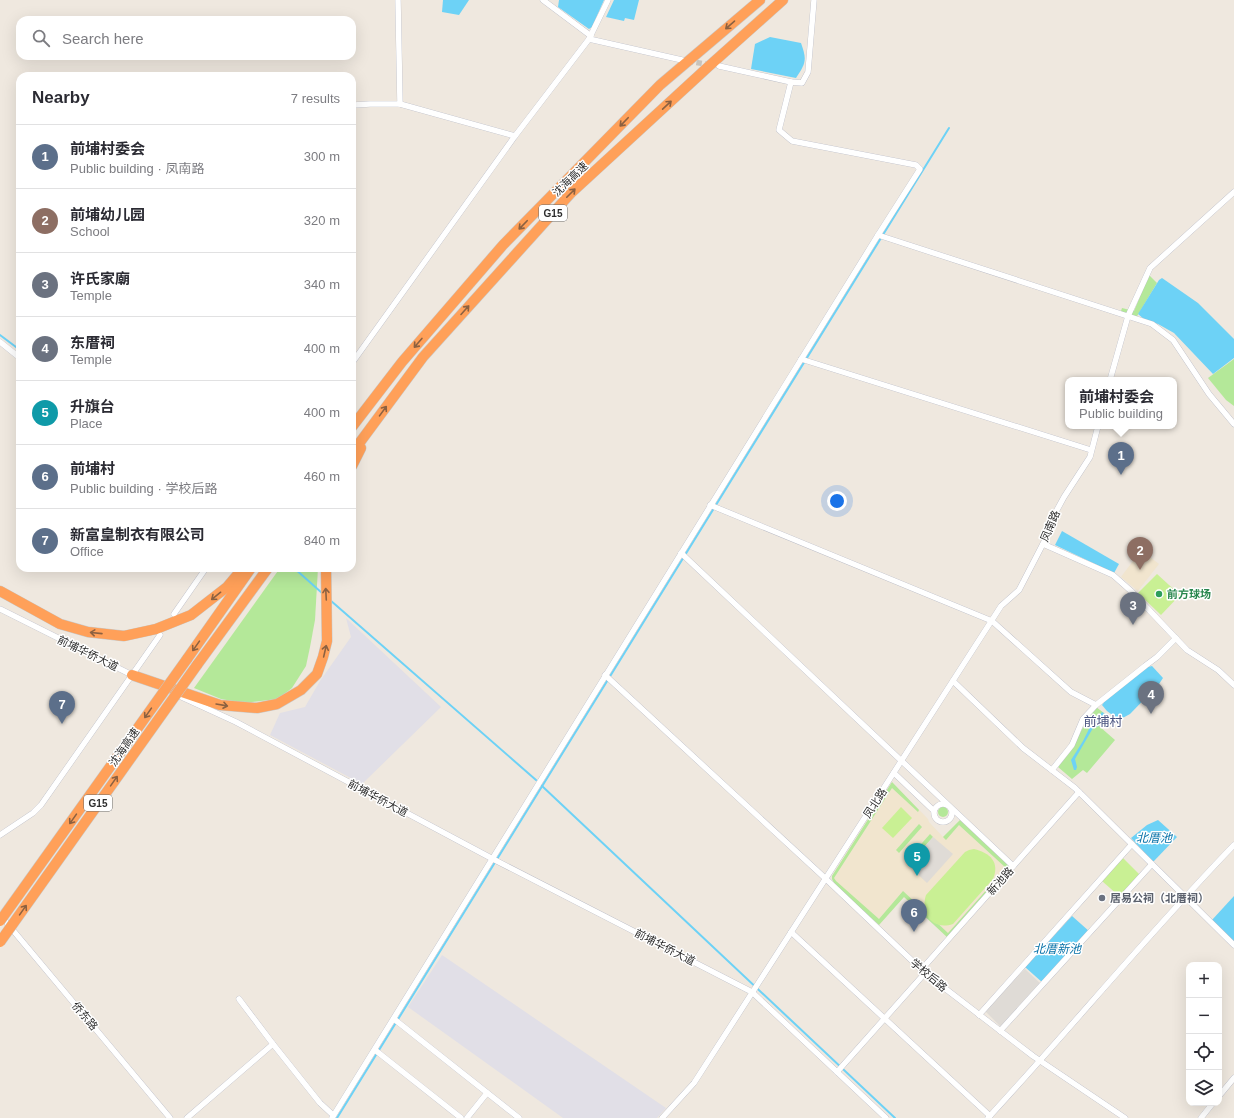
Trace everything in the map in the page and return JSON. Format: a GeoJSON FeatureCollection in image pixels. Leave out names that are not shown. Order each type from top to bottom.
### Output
{"type":"FeatureCollection","features":[{"type":"Feature","properties":{"kind":"highway","name":"沈海高速"},"geometry":{"type":"LineString","coordinates":[[356,422],[402,362],[503,245],[660,85],[760,0]]}},
{"type":"Feature","properties":{"kind":"highway","name":"沈海高速"},"geometry":{"type":"LineString","coordinates":[[356,448],[423,357],[571,193],[783,0]]}},
{"type":"Feature","properties":{"kind":"highway"},"geometry":{"type":"LineString","coordinates":[[356,458],[371,427]]}},
{"type":"Feature","properties":{"kind":"highway"},"geometry":{"type":"LineString","coordinates":[[0,591],[60,624],[88,632],[124,636],[156,630],[191,616],[227,587],[240,572]]}},
{"type":"Feature","properties":{"kind":"highway","name":"沈海高速"},"geometry":{"type":"LineString","coordinates":[[0,921],[247,572]]}},
{"type":"Feature","properties":{"kind":"highway","name":"沈海高速"},"geometry":{"type":"LineString","coordinates":[[0,942],[265,572]]}},
{"type":"Feature","properties":{"kind":"highway"},"geometry":{"type":"LineString","coordinates":[[132,675],[220,705],[257,708],[277,704],[300,690],[317,674],[323,658],[327,641],[326,572]]}},
{"type":"Feature","properties":{"kind":"street"},"geometry":{"type":"LineString","coordinates":[[398,0],[400,104]]}},
{"type":"Feature","properties":{"kind":"street"},"geometry":{"type":"LineString","coordinates":[[543,0],[590,37],[682,60]]}},
{"type":"Feature","properties":{"kind":"street"},"geometry":{"type":"LineString","coordinates":[[356,358],[515,136],[590,37],[608,0]]}},
{"type":"Feature","properties":{"kind":"street"},"geometry":{"type":"LineString","coordinates":[[719,66],[791,82],[802,83],[808,72],[814,0]]}},
{"type":"Feature","properties":{"kind":"street"},"geometry":{"type":"LineString","coordinates":[[239,999],[273,1044],[333,1117],[377,1051],[881,236],[920,169],[916,165],[792,141],[779,130],[791,82]]}},
{"type":"Feature","properties":{"kind":"street"},"geometry":{"type":"LineString","coordinates":[[356,105],[400,104],[515,136]]}},
{"type":"Feature","properties":{"kind":"street"},"geometry":{"type":"LineString","coordinates":[[1111,377],[1128,316],[1150,268],[1234,192]]}},
{"type":"Feature","properties":{"kind":"street"},"geometry":{"type":"LineString","coordinates":[[881,236],[1152,324],[1173,340],[1209,394],[1234,424]]}},
{"type":"Feature","properties":{"kind":"street"},"geometry":{"type":"LineString","coordinates":[[0,342],[16,355]]}},
{"type":"Feature","properties":{"kind":"street"},"geometry":{"type":"LineString","coordinates":[[804,360],[1092,450]]}},
{"type":"Feature","properties":{"kind":"street"},"geometry":{"type":"LineString","coordinates":[[1222,409],[1234,417]]}},
{"type":"Feature","properties":{"kind":"street","name":"凤南路"},"geometry":{"type":"LineString","coordinates":[[992,621],[1001,606],[1019,590],[1043,544],[1055,514],[1064,497],[1086,464],[1092,450],[1097,429]]}},
{"type":"Feature","properties":{"kind":"street"},"geometry":{"type":"LineString","coordinates":[[713,506],[992,621],[1071,692],[1096,705]]}},
{"type":"Feature","properties":{"kind":"street"},"geometry":{"type":"LineString","coordinates":[[1043,544],[1113,575],[1131,591],[1187,650],[1218,670],[1234,685]]}},
{"type":"Feature","properties":{"kind":"street"},"geometry":{"type":"LineString","coordinates":[[683,555],[1013,866]]}},
{"type":"Feature","properties":{"kind":"street"},"geometry":{"type":"LineString","coordinates":[[174,614],[203,572]]}},
{"type":"Feature","properties":{"kind":"street","name":"前埔华侨大道"},"geometry":{"type":"LineString","coordinates":[[0,609],[132,675],[236,722],[495,860],[755,989],[840,1068],[886,1118]]}},
{"type":"Feature","properties":{"kind":"street","name":"凤北路"},"geometry":{"type":"LineString","coordinates":[[662,1118],[694,1083],[992,621]]}},
{"type":"Feature","properties":{"kind":"street"},"geometry":{"type":"LineString","coordinates":[[0,835],[33,813],[41,805],[160,635]]}},
{"type":"Feature","properties":{"kind":"street"},"geometry":{"type":"LineString","coordinates":[[1052,770],[1072,746],[1083,719],[1096,705],[1157,657],[1176,638]]}},
{"type":"Feature","properties":{"kind":"street","name":"学校后路"},"geometry":{"type":"LineString","coordinates":[[608,677],[923,971],[1040,1061],[1125,1118]]}},
{"type":"Feature","properties":{"kind":"street"},"geometry":{"type":"LineString","coordinates":[[953,681],[1023,748],[1079,792],[1234,945]]}},
{"type":"Feature","properties":{"kind":"street"},"geometry":{"type":"LineString","coordinates":[[894,773],[934,811],[934,816],[938,820],[949,820],[952,814],[951,808],[943,804],[936,807],[934,811]]}},
{"type":"Feature","properties":{"kind":"street","name":"新池路"},"geometry":{"type":"LineString","coordinates":[[840,1068],[884,1019],[1013,866],[1079,792]]}},
{"type":"Feature","properties":{"kind":"street"},"geometry":{"type":"LineString","coordinates":[[979,1015],[1132,844]]}},
{"type":"Feature","properties":{"kind":"street"},"geometry":{"type":"LineString","coordinates":[[791,932],[989,1117],[1185,896],[1234,845]]}},
{"type":"Feature","properties":{"kind":"street"},"geometry":{"type":"LineString","coordinates":[[1000,1031],[1152,864]]}},
{"type":"Feature","properties":{"kind":"street","name":"侨东路"},"geometry":{"type":"LineString","coordinates":[[0,915],[170,1118]]}},
{"type":"Feature","properties":{"kind":"street"},"geometry":{"type":"LineString","coordinates":[[395,1021],[519,1118]]}},
{"type":"Feature","properties":{"kind":"street"},"geometry":{"type":"LineString","coordinates":[[187,1118],[273,1044]]}},
{"type":"Feature","properties":{"kind":"street"},"geometry":{"type":"LineString","coordinates":[[377,1051],[461,1118]]}},
{"type":"Feature","properties":{"kind":"street"},"geometry":{"type":"LineString","coordinates":[[1222,1092],[1234,1078]]}},
{"type":"Feature","properties":{"kind":"street"},"geometry":{"type":"LineString","coordinates":[[468,1118],[487,1093]]}},
{"type":"Feature","properties":{"kind":"street"},"geometry":{"type":"LineString","coordinates":[[1201,1118],[1211,1106]]}},
{"type":"Feature","properties":{"kind":"shaded area"},"geometry":{"type":"Polygon","coordinates":[[[1141,550],[1159,564],[1138,591],[1121,577],[1141,550]]]}},
{"type":"Feature","properties":{"kind":"shaded area"},"geometry":{"type":"Polygon","coordinates":[[[346,618],[441,707],[362,784],[270,735],[280,713],[305,707],[320,681],[351,637],[346,618]]]}},
{"type":"Feature","properties":{"kind":"shaded area"},"geometry":{"type":"Polygon","coordinates":[[[892,782],[928,819],[943,837],[960,820],[1011,868],[948,938],[904,897],[879,925],[832,879],[832,876],[892,782]]]}},
{"type":"Feature","properties":{"kind":"shaded area"},"geometry":{"type":"Polygon","coordinates":[[[933,837],[953,854],[927,883],[908,865],[933,837]]]}},
{"type":"Feature","properties":{"kind":"shaded area"},"geometry":{"type":"Polygon","coordinates":[[[442,955],[666,1108],[657,1118],[563,1118],[408,1007],[442,955]]]}},
{"type":"Feature","properties":{"kind":"shaded area"},"geometry":{"type":"Polygon","coordinates":[[[1025,969],[1041,984],[1001,1027],[985,1011],[1025,969]]]}},
{"type":"Feature","properties":{"kind":"green space"},"geometry":{"type":"Polygon","coordinates":[[[1149,275],[1157,283],[1136,318],[1120,314],[1122,308],[1134,311],[1149,275]]]}},
{"type":"Feature","properties":{"kind":"green space"},"geometry":{"type":"Polygon","coordinates":[[[1234,359],[1234,406],[1226,400],[1208,378],[1234,359]]]}},
{"type":"Feature","properties":{"kind":"green space"},"geometry":{"type":"Polygon","coordinates":[[[277,572],[318,572],[315,620],[306,666],[292,688],[278,699],[244,703],[221,699],[194,688],[277,572]]]}},
{"type":"Feature","properties":{"kind":"green space","name":"前方球场"},"geometry":{"type":"Polygon","coordinates":[[[1157,574],[1180,595],[1161,615],[1138,593],[1157,574]]]}},
{"type":"Feature","properties":{"kind":"green space"},"geometry":{"type":"Polygon","coordinates":[[[1096,707],[1108,716],[1099,726],[1115,740],[1087,773],[1083,770],[1072,779],[1058,767],[1070,752],[1087,720],[1096,707]]]}},
{"type":"Feature","properties":{"kind":"green space"},"geometry":{"type":"Polygon","coordinates":[[[892,782],[919,810],[918,812],[892,788],[834,878],[879,919],[903,891],[948,933],[1006,868],[959,825],[946,840],[943,837],[960,820],[1011,868],[948,938],[904,897],[879,925],[835,885],[832,879],[832,876],[892,782]]]}},
{"type":"Feature","properties":{"kind":"green space"},"geometry":{"type":"Polygon","coordinates":[[[901,807],[912,818],[893,838],[882,828],[901,807]]]}},
{"type":"Feature","properties":{"kind":"green space"},"geometry":{"type":"Polygon","coordinates":[[[941,807],[945,807],[947,808],[947,816],[941,817],[938,814],[938,810],[941,807]]]}},
{"type":"Feature","properties":{"kind":"green space"},"geometry":{"type":"Polygon","coordinates":[[[919,824],[922,827],[899,853],[896,850],[919,824]]]}},
{"type":"Feature","properties":{"kind":"green space"},"geometry":{"type":"Polygon","coordinates":[[[930,834],[933,837],[910,863],[907,860],[930,834]]]}},
{"type":"Feature","properties":{"kind":"green space"},"geometry":{"type":"Polygon","coordinates":[[[974,849],[985,853],[992,859],[995,868],[993,879],[953,924],[946,926],[934,923],[926,914],[926,895],[965,852],[974,849]]]}},
{"type":"Feature","properties":{"kind":"green space"},"geometry":{"type":"Polygon","coordinates":[[[1123,858],[1140,875],[1119,896],[1102,881],[1123,858]]]}},
{"type":"Feature","properties":{"kind":"water"},"geometry":{"type":"Polygon","coordinates":[[[443,0],[469,0],[459,15],[442,12],[443,0]]]}},
{"type":"Feature","properties":{"kind":"water"},"geometry":{"type":"Polygon","coordinates":[[[559,0],[604,0],[592,27],[589,29],[558,7],[559,0]]]}},
{"type":"Feature","properties":{"kind":"water"},"geometry":{"type":"Polygon","coordinates":[[[614,0],[639,0],[634,20],[625,18],[624,21],[606,17],[614,0]]]}},
{"type":"Feature","properties":{"kind":"water"},"geometry":{"type":"Polygon","coordinates":[[[770,37],[801,43],[805,58],[804,65],[796,78],[751,69],[755,44],[770,37]]]}},
{"type":"Feature","properties":{"kind":"water"},"geometry":{"type":"Polygon","coordinates":[[[1162,278],[1198,303],[1234,339],[1234,358],[1213,374],[1174,333],[1158,324],[1145,320],[1138,314],[1159,280],[1162,278]]]}},
{"type":"Feature","properties":{"kind":"water"},"geometry":{"type":"Polygon","coordinates":[[[1062,531],[1119,564],[1114,573],[1055,545],[1062,531]]]}},
{"type":"Feature","properties":{"kind":"water"},"geometry":{"type":"Polygon","coordinates":[[[1152,666],[1163,678],[1130,714],[1119,720],[1107,711],[1102,705],[1105,701],[1148,667],[1152,666]]]}},
{"type":"Feature","properties":{"kind":"water"},"geometry":{"type":"Polygon","coordinates":[[[1102,712],[1108,716],[1099,726],[1093,728],[1075,759],[1077,767],[1076,770],[1074,770],[1071,760],[1089,729],[1102,712]]]}},
{"type":"Feature","properties":{"kind":"water","name":"北厝池"},"geometry":{"type":"Polygon","coordinates":[[[1158,820],[1177,837],[1153,862],[1131,838],[1147,825],[1158,820]]]}},
{"type":"Feature","properties":{"kind":"water"},"geometry":{"type":"Polygon","coordinates":[[[1234,896],[1234,942],[1212,920],[1234,896]]]}},
{"type":"Feature","properties":{"kind":"water","name":"北厝新池"},"geometry":{"type":"Polygon","coordinates":[[[1072,916],[1090,932],[1043,983],[1025,967],[1072,916]]]}},
{"type":"Feature","properties":{"kind":"waterway"},"geometry":{"type":"LineString","coordinates":[[337,1118],[949,128]]}},
{"type":"Feature","properties":{"kind":"waterway"},"geometry":{"type":"LineString","coordinates":[[0,335],[16,347]]}},
{"type":"Feature","properties":{"kind":"waterway"},"geometry":{"type":"LineString","coordinates":[[298,572],[322,593]]}},
{"type":"Feature","properties":{"kind":"waterway"},"geometry":{"type":"LineString","coordinates":[[330,600],[536,780]]}},
{"type":"Feature","properties":{"kind":"waterway"},"geometry":{"type":"LineString","coordinates":[[542,786],[895,1118]]}},
{"type":"Feature","properties":{"kind":"tunnel"},"geometry":{"type":"LineString","coordinates":[[688,61],[711,65]]}},
{"type":"Feature","properties":{"kind":"place","name":"前埔村委会"},"geometry":{"type":"Point","coordinates":[1121,475]}},
{"type":"Feature","properties":{"kind":"place","name":"前埔幼儿园"},"geometry":{"type":"Point","coordinates":[1140,570]}},
{"type":"Feature","properties":{"kind":"place","name":"前方球场"},"geometry":{"type":"Point","coordinates":[1159,594]}},
{"type":"Feature","properties":{"kind":"place","name":"许氏家廟"},"geometry":{"type":"Point","coordinates":[1133,625]}},
{"type":"Feature","properties":{"kind":"place","name":"东厝祠"},"geometry":{"type":"Point","coordinates":[1151,714]}},
{"type":"Feature","properties":{"kind":"place","name":"新富皇制衣有限公司"},"geometry":{"type":"Point","coordinates":[62,724]}},
{"type":"Feature","properties":{"kind":"place","name":"升旗台"},"geometry":{"type":"Point","coordinates":[917,876]}},
{"type":"Feature","properties":{"kind":"place","name":"居易公祠（北厝祠）"},"geometry":{"type":"Point","coordinates":[1102,898]}},
{"type":"Feature","properties":{"kind":"place","name":"前埔村"},"geometry":{"type":"Point","coordinates":[914,932]}},
{"type":"Feature","properties":{"kind":"district","name":"前埔村"},"geometry":{"type":"Point","coordinates":[1103,721]}}]}
